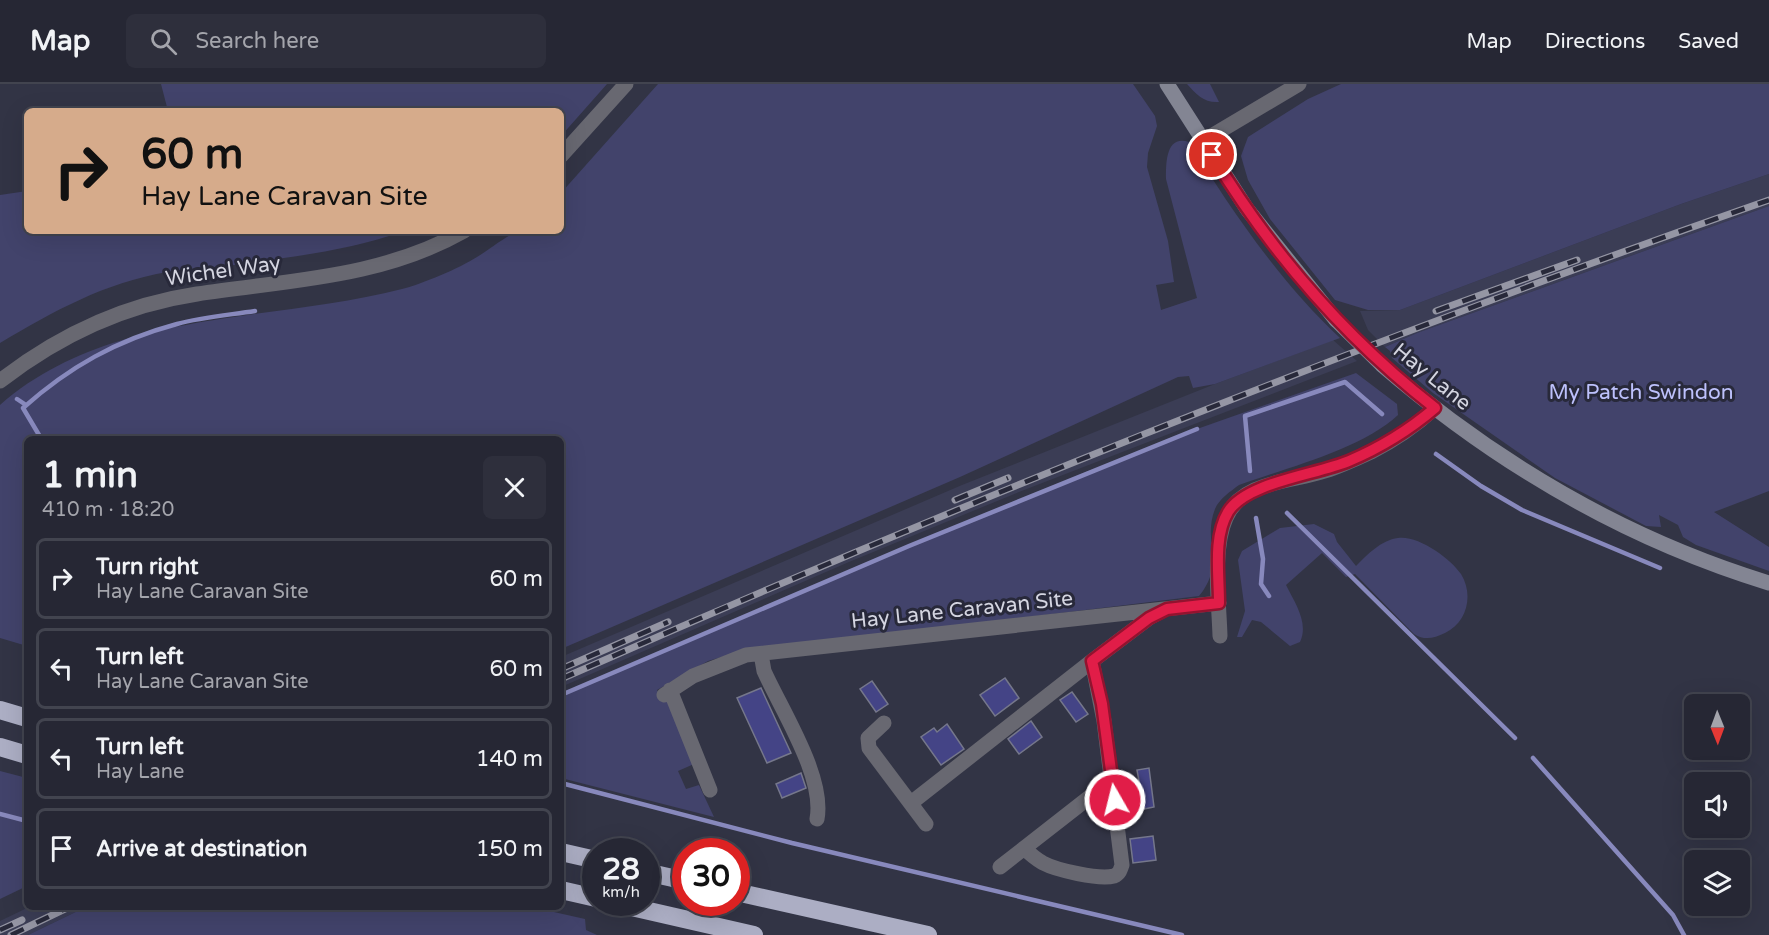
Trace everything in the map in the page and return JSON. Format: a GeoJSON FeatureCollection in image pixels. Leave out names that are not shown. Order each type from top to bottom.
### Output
{"type":"FeatureCollection","features":[{"type":"Feature","properties":{"kind":"highway"},"geometry":{"type":"LineString","coordinates":[[0,711],[24,717]]}},
{"type":"Feature","properties":{"kind":"highway"},"geometry":{"type":"LineString","coordinates":[[0,747],[24,754]]}},
{"type":"Feature","properties":{"kind":"highway"},"geometry":{"type":"LineString","coordinates":[[564,853],[582,857]]}},
{"type":"Feature","properties":{"kind":"highway"},"geometry":{"type":"LineString","coordinates":[[564,891],[582,895]]}},
{"type":"Feature","properties":{"kind":"highway"},"geometry":{"type":"LineString","coordinates":[[750,895],[928,935]]}},
{"type":"Feature","properties":{"kind":"highway"},"geometry":{"type":"LineString","coordinates":[[660,914],[754,935]]}},
{"type":"Feature","properties":{"kind":"main road","name":"Hay Lane"},"geometry":{"type":"LineString","coordinates":[[1167,84],[1247,209],[1336,320],[1382,365],[1435,408],[1532,477],[1606,518],[1680,552],[1769,583]]}},
{"type":"Feature","properties":{"kind":"street"},"geometry":{"type":"LineString","coordinates":[[564,153],[627,84]]}},
{"type":"Feature","properties":{"kind":"street"},"geometry":{"type":"LineString","coordinates":[[1203,141],[1299,84]]}},
{"type":"Feature","properties":{"kind":"street","name":"Wichel Way"},"geometry":{"type":"LineString","coordinates":[[0,381],[50,346],[84,328],[151,303],[195,294],[305,281],[366,270],[406,258],[458,234]]}},
{"type":"Feature","properties":{"kind":"street"},"geometry":{"type":"LineString","coordinates":[[1220,636],[1222,528],[1229,510],[1241,498],[1258,488],[1326,471],[1371,452],[1412,428],[1435,408]]}},
{"type":"Feature","properties":{"kind":"street","name":"Hay Lane Caravan Site"},"geometry":{"type":"LineString","coordinates":[[710,790],[667,693],[693,676],[733,659],[1219,603]]}},
{"type":"Feature","properties":{"kind":"street","name":"Hay Lane Caravan Site"},"geometry":{"type":"LineString","coordinates":[[911,803],[1092,661],[1149,618],[1167,609]]}},
{"type":"Feature","properties":{"kind":"street"},"geometry":{"type":"LineString","coordinates":[[761,654],[764,671],[814,779],[819,801],[817,819]]}},
{"type":"Feature","properties":{"kind":"street"},"geometry":{"type":"LineString","coordinates":[[1024,848],[1036,859],[1056,868],[1101,877],[1115,876],[1119,873],[1123,859],[1101,699],[1092,661]]}},
{"type":"Feature","properties":{"kind":"street"},"geometry":{"type":"LineString","coordinates":[[884,723],[868,738],[869,748],[926,824]]}},
{"type":"Feature","properties":{"kind":"street"},"geometry":{"type":"LineString","coordinates":[[1000,867],[1105,785],[1112,783]]}},
{"type":"Feature","properties":{"kind":"shaded area"},"geometry":{"type":"Polygon","coordinates":[[[1769,174],[1769,206],[1417,333],[1385,347],[1368,330],[1360,311],[1400,310],[1681,204],[1769,174]]]}},
{"type":"Feature","properties":{"kind":"shaded area"},"geometry":{"type":"Polygon","coordinates":[[[1333,340],[1357,361],[1019,492],[849,562],[564,686],[564,656],[962,485],[1215,384],[1333,340]]]}},
{"type":"Feature","properties":{"kind":"shaded area"},"geometry":{"type":"Polygon","coordinates":[[[24,909],[80,910],[28,935],[0,935],[0,921],[24,909]]]}},
{"type":"Feature","properties":{"kind":"green space"},"geometry":{"type":"Polygon","coordinates":[[[161,84],[607,84],[564,133],[564,108],[167,108],[161,84]]]}},
{"type":"Feature","properties":{"kind":"green space"},"geometry":{"type":"Polygon","coordinates":[[[658,84],[1133,84],[1155,116],[1157,126],[1148,153],[1147,167],[1168,241],[1174,282],[1156,285],[1161,310],[1197,298],[1166,179],[1167,158],[1172,146],[1176,142],[1189,142],[1222,194],[1277,270],[1340,338],[1215,384],[1193,388],[1189,376],[1178,377],[960,477],[564,648],[564,436],[24,436],[24,645],[0,638],[0,405],[43,374],[91,351],[140,335],[192,324],[351,300],[402,289],[461,266],[513,234],[564,234],[564,190],[658,84]]]}},
{"type":"Feature","properties":{"kind":"green space"},"geometry":{"type":"Polygon","coordinates":[[[1187,84],[1210,84],[1219,102],[1205,100],[1187,84]]]}},
{"type":"Feature","properties":{"kind":"green space"},"geometry":{"type":"Polygon","coordinates":[[[1341,84],[1769,84],[1769,174],[1681,204],[1400,310],[1368,310],[1335,300],[1270,219],[1248,180],[1241,156],[1248,137],[1308,99],[1341,84]]]}},
{"type":"Feature","properties":{"kind":"green space"},"geometry":{"type":"Polygon","coordinates":[[[24,191],[24,234],[395,234],[316,253],[181,270],[122,283],[80,300],[0,343],[0,195],[24,191]]]}},
{"type":"Feature","properties":{"kind":"green space","name":"My Patch Swindon"},"geometry":{"type":"Polygon","coordinates":[[[1769,206],[1769,491],[1714,512],[1769,547],[1769,571],[1696,545],[1683,537],[1678,525],[1659,515],[1661,527],[1646,526],[1555,478],[1433,393],[1392,358],[1390,351],[1385,347],[1417,333],[1769,206]]]}},
{"type":"Feature","properties":{"kind":"green space"},"geometry":{"type":"Polygon","coordinates":[[[1356,373],[1397,404],[1398,415],[1365,438],[1323,456],[1239,485],[1226,496],[1215,509],[1211,532],[1211,573],[1199,596],[735,653],[708,661],[657,690],[663,702],[670,702],[694,764],[678,771],[686,789],[699,785],[714,817],[564,779],[564,694],[909,546],[1197,429],[1356,373]]]}},
{"type":"Feature","properties":{"kind":"green space"},"geometry":{"type":"Polygon","coordinates":[[[1314,524],[1334,534],[1337,542],[1356,566],[1375,549],[1398,538],[1415,540],[1442,555],[1456,568],[1465,582],[1466,608],[1459,623],[1445,633],[1430,638],[1414,634],[1355,574],[1346,577],[1322,553],[1286,585],[1302,620],[1300,642],[1290,646],[1261,622],[1252,620],[1242,637],[1237,637],[1245,611],[1238,560],[1242,551],[1280,528],[1314,524]]]}},
{"type":"Feature","properties":{"kind":"green space"},"geometry":{"type":"Polygon","coordinates":[[[0,771],[24,777],[24,887],[0,899],[0,771]]]}},
{"type":"Feature","properties":{"kind":"green space"},"geometry":{"type":"Polygon","coordinates":[[[80,910],[545,910],[585,919],[586,930],[597,935],[28,935],[80,910]]]}},
{"type":"Feature","properties":{"kind":"building"},"geometry":{"type":"Polygon","coordinates":[[[1005,678],[1019,698],[995,716],[980,695],[1005,678]]]}},
{"type":"Feature","properties":{"kind":"building"},"geometry":{"type":"Polygon","coordinates":[[[872,681],[888,704],[876,712],[860,689],[872,681]]]}},
{"type":"Feature","properties":{"kind":"building"},"geometry":{"type":"Polygon","coordinates":[[[761,688],[791,753],[767,763],[737,698],[761,688]]]}},
{"type":"Feature","properties":{"kind":"building"},"geometry":{"type":"Polygon","coordinates":[[[1072,692],[1088,714],[1076,722],[1060,700],[1072,692]]]}},
{"type":"Feature","properties":{"kind":"building"},"geometry":{"type":"Polygon","coordinates":[[[1031,721],[1042,737],[1019,754],[1008,739],[1031,721]]]}},
{"type":"Feature","properties":{"kind":"building"},"geometry":{"type":"Polygon","coordinates":[[[947,724],[964,749],[941,765],[921,737],[934,728],[937,732],[947,724]]]}},
{"type":"Feature","properties":{"kind":"building"},"geometry":{"type":"Polygon","coordinates":[[[1149,768],[1154,807],[1144,809],[1137,770],[1149,768]]]}},
{"type":"Feature","properties":{"kind":"building"},"geometry":{"type":"Polygon","coordinates":[[[801,773],[806,788],[782,798],[776,784],[801,773]]]}},
{"type":"Feature","properties":{"kind":"building"},"geometry":{"type":"Polygon","coordinates":[[[1153,836],[1156,860],[1133,863],[1130,839],[1153,836]]]}},
{"type":"Feature","properties":{"kind":"waterway"},"geometry":{"type":"LineString","coordinates":[[40,436],[23,408],[76,368],[114,347],[155,331],[196,320],[255,311]]}},
{"type":"Feature","properties":{"kind":"waterway"},"geometry":{"type":"LineString","coordinates":[[1250,471],[1245,416],[1345,382],[1382,414]]}},
{"type":"Feature","properties":{"kind":"waterway"},"geometry":{"type":"LineString","coordinates":[[17,399],[26,405]]}},
{"type":"Feature","properties":{"kind":"waterway"},"geometry":{"type":"LineString","coordinates":[[564,694],[909,546],[1197,429]]}},
{"type":"Feature","properties":{"kind":"waterway"},"geometry":{"type":"LineString","coordinates":[[1436,454],[1481,486],[1522,510],[1660,568]]}},
{"type":"Feature","properties":{"kind":"waterway"},"geometry":{"type":"LineString","coordinates":[[1287,513],[1515,738]]}},
{"type":"Feature","properties":{"kind":"waterway"},"geometry":{"type":"LineString","coordinates":[[1256,518],[1263,559],[1261,584],[1269,596]]}},
{"type":"Feature","properties":{"kind":"waterway"},"geometry":{"type":"LineString","coordinates":[[1533,758],[1673,915],[1684,935]]}},
{"type":"Feature","properties":{"kind":"waterway"},"geometry":{"type":"LineString","coordinates":[[564,784],[792,843],[1182,935]]}},
{"type":"Feature","properties":{"kind":"waterway"},"geometry":{"type":"LineString","coordinates":[[0,814],[24,820]]}},
{"type":"Feature","properties":{"kind":"railway"},"geometry":{"type":"LineString","coordinates":[[564,678],[860,550],[1160,428],[1312,368],[1616,254],[1769,200]]}},
{"type":"Feature","properties":{"kind":"railway"},"geometry":{"type":"LineString","coordinates":[[1436,311],[1577,260]]}},
{"type":"Feature","properties":{"kind":"railway"},"geometry":{"type":"LineString","coordinates":[[955,500],[1008,478]]}},
{"type":"Feature","properties":{"kind":"railway"},"geometry":{"type":"LineString","coordinates":[[564,668],[668,622]]}},
{"type":"Feature","properties":{"kind":"railway"},"geometry":{"type":"LineString","coordinates":[[11,935],[63,910]]}},
{"type":"Feature","properties":{"kind":"railway"},"geometry":{"type":"LineString","coordinates":[[0,930],[22,920]]}},
{"type":"Feature","properties":{"kind":"route"},"geometry":{"type":"LineString","coordinates":[[1115,800],[1102,704],[1092,661],[1149,618],[1167,609],[1219,603],[1222,528],[1229,510],[1241,498],[1258,488],[1326,471],[1371,452],[1412,428],[1435,408],[1382,365],[1336,320],[1307,287],[1247,209],[1212,155]]}}]}
